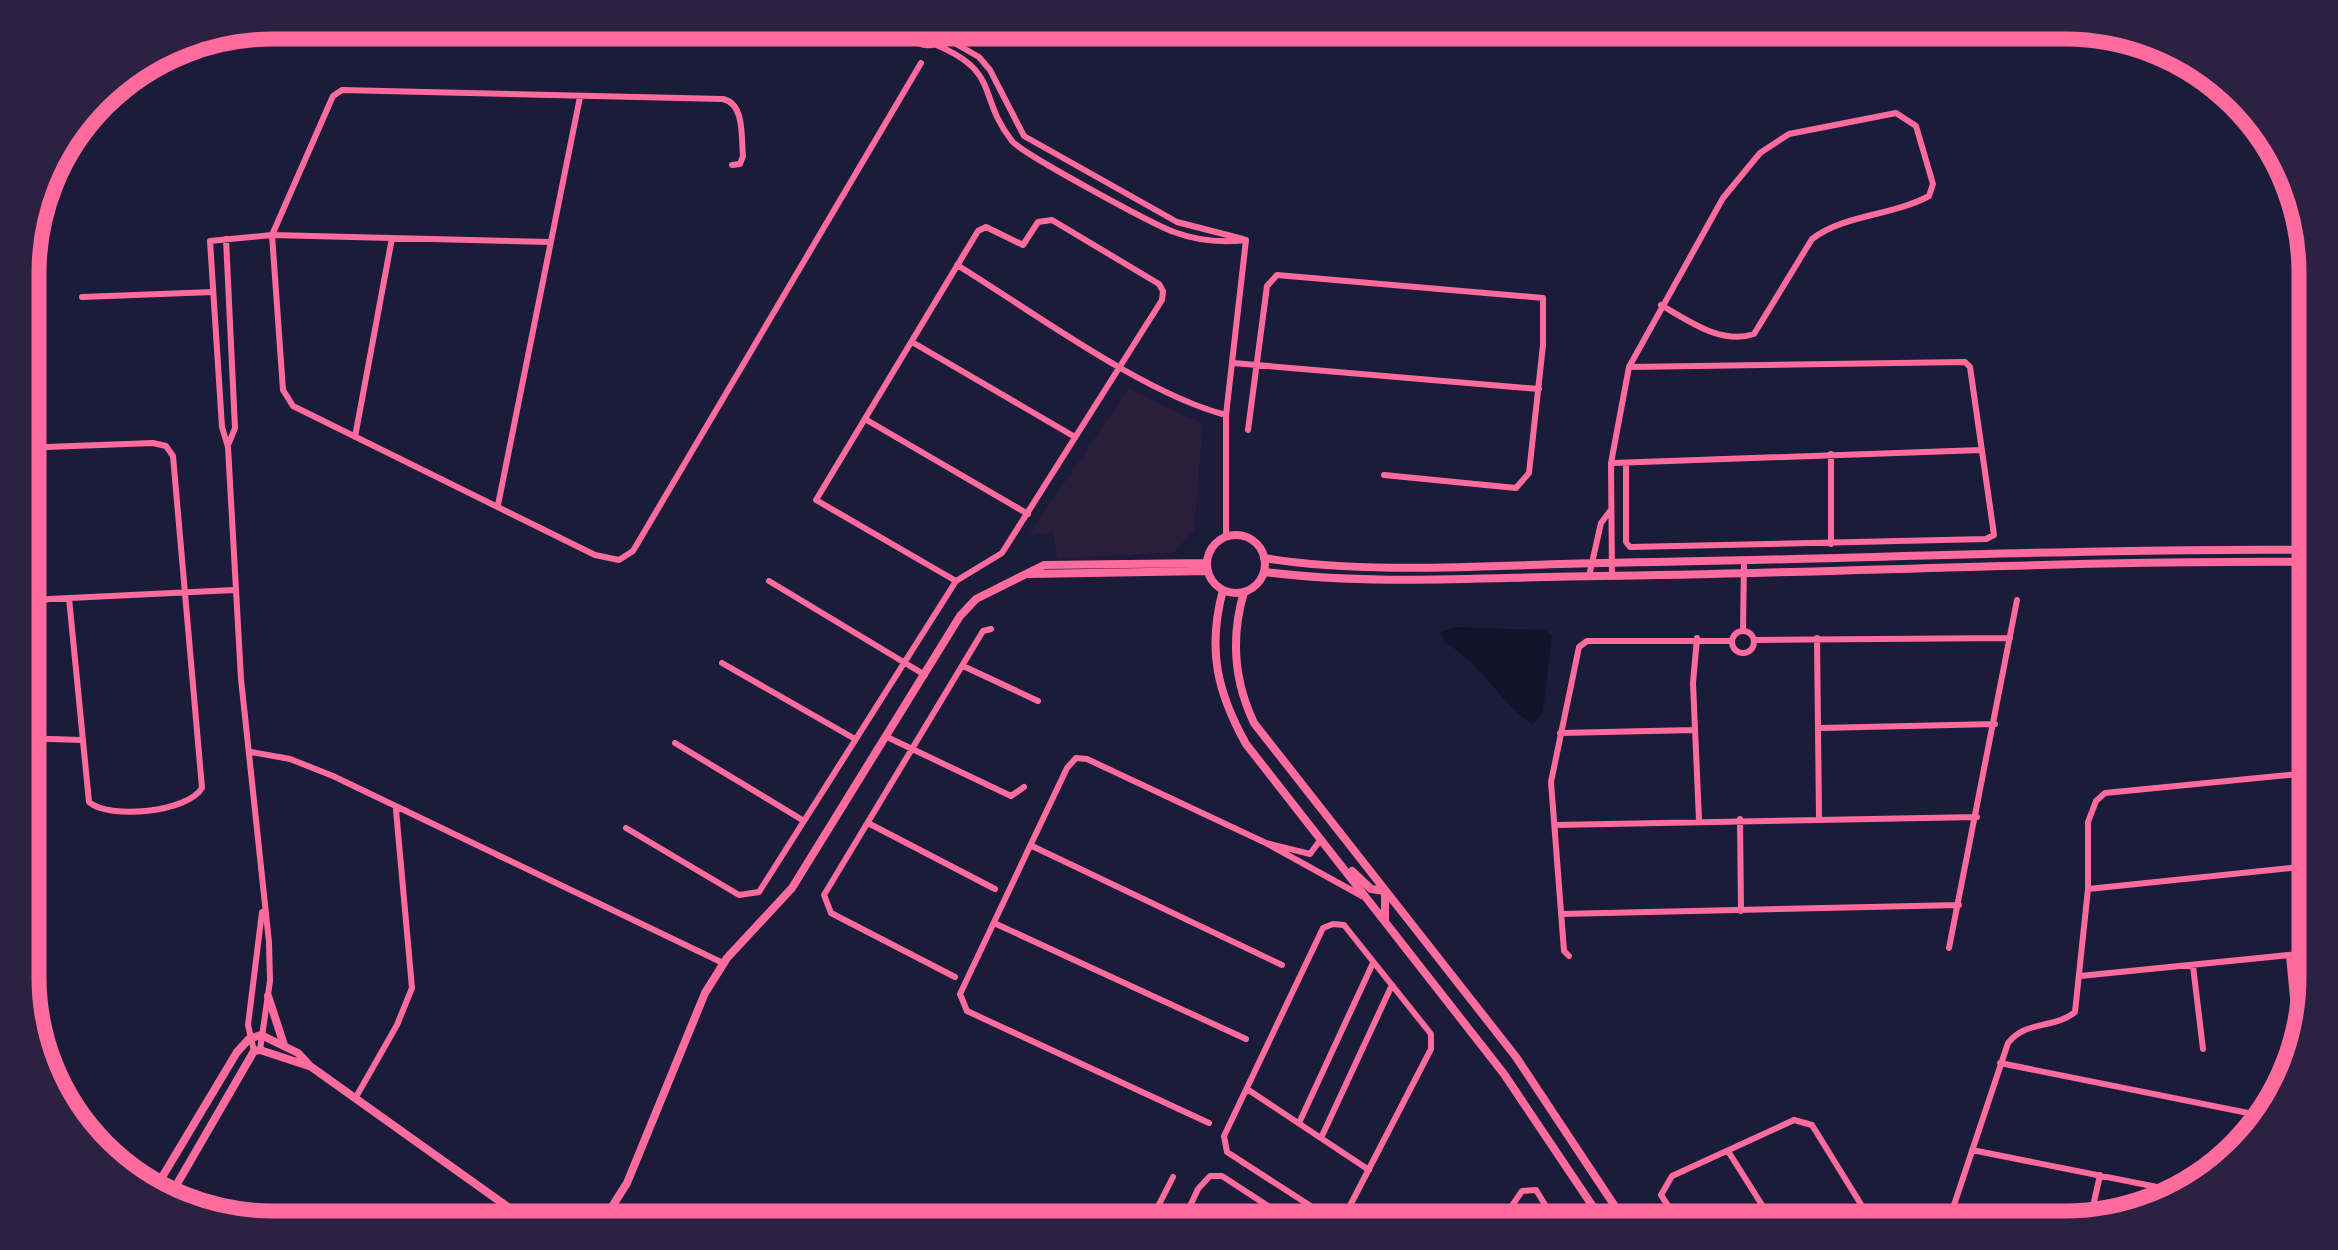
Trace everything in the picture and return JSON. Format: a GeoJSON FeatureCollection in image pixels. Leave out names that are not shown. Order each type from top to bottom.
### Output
{"type":"FeatureCollection","features":[{"type":"Feature","properties":{"kind":"street"},"geometry":{"type":"LineString","coordinates":[[913,39],[922,45],[934,44],[976,68],[1013,143],[1172,232],[1218,244],[1246,240]]}},
{"type":"Feature","properties":{"kind":"street"},"geometry":{"type":"LineString","coordinates":[[934,44],[939,39]]}},
{"type":"Feature","properties":{"kind":"street"},"geometry":{"type":"LineString","coordinates":[[947,39],[979,57],[990,70],[1024,136],[1177,222],[1246,240]]}},
{"type":"Feature","properties":{"kind":"street"},"geometry":{"type":"LineString","coordinates":[[731,165],[740,164],[743,156],[738,108],[723,99],[342,90],[334,96],[272,235],[283,390],[293,406],[609,561],[633,551],[921,63]]}},
{"type":"Feature","properties":{"kind":"street"},"geometry":{"type":"LineString","coordinates":[[497,507],[580,97]]}},
{"type":"Feature","properties":{"kind":"street"},"geometry":{"type":"LineString","coordinates":[[1612,576],[1611,463],[1629,368],[1661,305],[1723,198],[1760,153],[1789,134],[1896,113],[1916,126],[1934,184],[1928,196],[1912,206],[1827,228],[1812,239],[1754,334],[1739,339],[1713,333],[1661,305]]}},
{"type":"Feature","properties":{"kind":"street"},"geometry":{"type":"LineString","coordinates":[[1093,175],[1090,183],[1096,190]]}},
{"type":"Feature","properties":{"kind":"street"},"geometry":{"type":"LineString","coordinates":[[626,828],[739,895],[760,892],[956,581],[1002,553],[1162,300],[1159,284],[1052,220],[1038,222],[1023,245],[986,227],[978,230],[815,500],[956,581]]}},
{"type":"Feature","properties":{"kind":"street"},"geometry":{"type":"LineString","coordinates":[[174,1189],[257,1050],[268,996],[269,942],[234,590],[228,447],[222,427],[210,241],[272,235],[549,242]]}},
{"type":"Feature","properties":{"kind":"street"},"geometry":{"type":"LineString","coordinates":[[356,436],[392,238]]}},
{"type":"Feature","properties":{"kind":"street"},"geometry":{"type":"LineString","coordinates":[[226,239],[235,428],[228,447]]}},
{"type":"Feature","properties":{"kind":"street"},"geometry":{"type":"LineString","coordinates":[[1226,537],[1226,415],[1246,240]]}},
{"type":"Feature","properties":{"kind":"street"},"geometry":{"type":"LineString","coordinates":[[957,265],[1120,364],[1202,408],[1226,415]]}},
{"type":"Feature","properties":{"kind":"street"},"geometry":{"type":"LineString","coordinates":[[1248,430],[1254,364],[1271,279],[1277,275],[1543,298],[1539,389],[1529,473],[1524,481],[1516,488],[1384,475]]}},
{"type":"Feature","properties":{"kind":"street"},"geometry":{"type":"LineString","coordinates":[[82,296],[213,292]]}},
{"type":"Feature","properties":{"kind":"street"},"geometry":{"type":"LineString","coordinates":[[911,341],[1075,437]]}},
{"type":"Feature","properties":{"kind":"street"},"geometry":{"type":"LineString","coordinates":[[1626,463],[1626,542],[1630,547],[1986,539],[1994,535],[1970,367],[1965,362],[1629,368]]}},
{"type":"Feature","properties":{"kind":"street"},"geometry":{"type":"LineString","coordinates":[[1233,363],[1539,389]]}},
{"type":"Feature","properties":{"kind":"street"},"geometry":{"type":"LineString","coordinates":[[865,418],[1028,514]]}},
{"type":"Feature","properties":{"kind":"street"},"geometry":{"type":"LineString","coordinates":[[40,448],[166,446],[173,456],[202,788],[195,800],[181,806],[108,812],[89,802],[69,598]]}},
{"type":"Feature","properties":{"kind":"street"},"geometry":{"type":"LineString","coordinates":[[1611,463],[1981,450]]}},
{"type":"Feature","properties":{"kind":"street"},"geometry":{"type":"LineString","coordinates":[[1831,454],[1832,544]]}},
{"type":"Feature","properties":{"kind":"street"},"geometry":{"type":"LineString","coordinates":[[1589,576],[1601,523],[1610,511]]}},
{"type":"Feature","properties":{"kind":"street"},"geometry":{"type":"LineString","coordinates":[[1226,537],[1245,537],[1264,557],[1265,572],[1244,592],[1223,590],[1207,567],[1212,547],[1226,537]]}},
{"type":"Feature","properties":{"kind":"street"},"geometry":{"type":"LineString","coordinates":[[1264,557],[1308,565],[1612,563],[2000,556],[2153,548],[2299,550]]}},
{"type":"Feature","properties":{"kind":"street"},"geometry":{"type":"LineString","coordinates":[[1743,631],[1744,561]]}},
{"type":"Feature","properties":{"kind":"street"},"geometry":{"type":"LineString","coordinates":[[1265,572],[1307,577],[1612,576],[2000,569],[2153,561],[2299,562]]}},
{"type":"Feature","properties":{"kind":"street"},"geometry":{"type":"LineString","coordinates":[[609,1211],[627,1183],[705,993],[723,964],[792,888],[960,616],[976,599],[1021,574],[1207,567]]}},
{"type":"Feature","properties":{"kind":"street"},"geometry":{"type":"LineString","coordinates":[[769,580],[925,675]]}},
{"type":"Feature","properties":{"kind":"street"},"geometry":{"type":"LineString","coordinates":[[40,602],[234,590]]}},
{"type":"Feature","properties":{"kind":"street"},"geometry":{"type":"LineString","coordinates":[[1223,590],[1215,620],[1220,691],[1246,744],[1504,1074],[1595,1210]]}},
{"type":"Feature","properties":{"kind":"street"},"geometry":{"type":"LineString","coordinates":[[1244,592],[1234,624],[1237,668],[1249,712],[1269,745],[1516,1058],[1618,1210]]}},
{"type":"Feature","properties":{"kind":"street"},"geometry":{"type":"LineString","coordinates":[[1949,948],[2018,599]]}},
{"type":"Feature","properties":{"kind":"street"},"geometry":{"type":"LineString","coordinates":[[955,977],[831,914],[824,895],[983,631],[991,629]]}},
{"type":"Feature","properties":{"kind":"street"},"geometry":{"type":"LineString","coordinates":[[1743,631],[1754,640],[2010,638]]}},
{"type":"Feature","properties":{"kind":"street"},"geometry":{"type":"LineString","coordinates":[[1743,631],[1732,640],[1735,649],[1744,653],[1754,640]]}},
{"type":"Feature","properties":{"kind":"street"},"geometry":{"type":"LineString","coordinates":[[1696,638],[1700,820]]}},
{"type":"Feature","properties":{"kind":"street"},"geometry":{"type":"LineString","coordinates":[[1817,638],[1819,818]]}},
{"type":"Feature","properties":{"kind":"street"},"geometry":{"type":"LineString","coordinates":[[1569,956],[1564,953],[1551,782],[1579,647],[1586,641],[1732,640]]}},
{"type":"Feature","properties":{"kind":"street"},"geometry":{"type":"LineString","coordinates":[[722,663],[855,739]]}},
{"type":"Feature","properties":{"kind":"street"},"geometry":{"type":"LineString","coordinates":[[963,666],[1037,701]]}},
{"type":"Feature","properties":{"kind":"street"},"geometry":{"type":"LineString","coordinates":[[1820,728],[1995,724]]}},
{"type":"Feature","properties":{"kind":"street"},"geometry":{"type":"LineString","coordinates":[[1560,733],[1695,730]]}},
{"type":"Feature","properties":{"kind":"street"},"geometry":{"type":"LineString","coordinates":[[887,736],[1011,796],[1024,787]]}},
{"type":"Feature","properties":{"kind":"street"},"geometry":{"type":"LineString","coordinates":[[39,738],[80,740]]}},
{"type":"Feature","properties":{"kind":"street"},"geometry":{"type":"LineString","coordinates":[[675,743],[804,821]]}},
{"type":"Feature","properties":{"kind":"street"},"geometry":{"type":"LineString","coordinates":[[251,752],[290,758],[723,964]]}},
{"type":"Feature","properties":{"kind":"street"},"geometry":{"type":"LineString","coordinates":[[1209,1123],[967,1011],[960,994],[1076,758],[1267,843],[1370,901]]}},
{"type":"Feature","properties":{"kind":"street"},"geometry":{"type":"LineString","coordinates":[[1952,1210],[2008,1043],[2022,1029],[2064,1020],[2075,1012],[2088,889],[2088,822],[2096,801],[2105,793],[2299,774]]}},
{"type":"Feature","properties":{"kind":"street"},"geometry":{"type":"LineString","coordinates":[[356,1097],[412,988],[395,809]]}},
{"type":"Feature","properties":{"kind":"street"},"geometry":{"type":"LineString","coordinates":[[1554,825],[1977,817]]}},
{"type":"Feature","properties":{"kind":"street"},"geometry":{"type":"LineString","coordinates":[[1740,820],[1741,911]]}},
{"type":"Feature","properties":{"kind":"street"},"geometry":{"type":"LineString","coordinates":[[868,823],[994,889]]}},
{"type":"Feature","properties":{"kind":"street"},"geometry":{"type":"LineString","coordinates":[[1267,843],[1310,854],[1321,838]]}},
{"type":"Feature","properties":{"kind":"street"},"geometry":{"type":"LineString","coordinates":[[1032,846],[1282,965]]}},
{"type":"Feature","properties":{"kind":"street"},"geometry":{"type":"LineString","coordinates":[[1334,854],[1371,889],[1385,891]]}},
{"type":"Feature","properties":{"kind":"street"},"geometry":{"type":"LineString","coordinates":[[2088,889],[2299,868]]}},
{"type":"Feature","properties":{"kind":"street"},"geometry":{"type":"LineString","coordinates":[[1384,920],[1385,891]]}},
{"type":"Feature","properties":{"kind":"street"},"geometry":{"type":"LineString","coordinates":[[160,1181],[249,1039],[264,896]]}},
{"type":"Feature","properties":{"kind":"street"},"geometry":{"type":"LineString","coordinates":[[1561,914],[1959,905]]}},
{"type":"Feature","properties":{"kind":"street"},"geometry":{"type":"LineString","coordinates":[[994,923],[1246,1039]]}},
{"type":"Feature","properties":{"kind":"street"},"geometry":{"type":"LineString","coordinates":[[1313,1210],[1228,1152],[1224,1136],[1322,928],[1333,924],[1344,925],[1431,1034],[1431,1049],[1347,1210]]}},
{"type":"Feature","properties":{"kind":"street"},"geometry":{"type":"LineString","coordinates":[[2080,976],[2299,955]]}},
{"type":"Feature","properties":{"kind":"street"},"geometry":{"type":"LineString","coordinates":[[2289,956],[2295,1016]]}},
{"type":"Feature","properties":{"kind":"street"},"geometry":{"type":"LineString","coordinates":[[1299,1124],[1373,962]]}},
{"type":"Feature","properties":{"kind":"street"},"geometry":{"type":"LineString","coordinates":[[2193,966],[2203,1048]]}},
{"type":"Feature","properties":{"kind":"street"},"geometry":{"type":"LineString","coordinates":[[1322,1138],[1392,986]]}},
{"type":"Feature","properties":{"kind":"street"},"geometry":{"type":"LineString","coordinates":[[268,996],[284,1046]]}},
{"type":"Feature","properties":{"kind":"street"},"geometry":{"type":"LineString","coordinates":[[249,1039],[261,1035],[284,1046],[514,1211]]}},
{"type":"Feature","properties":{"kind":"street"},"geometry":{"type":"LineString","coordinates":[[249,1039],[257,1050],[310,1066]]}},
{"type":"Feature","properties":{"kind":"street"},"geometry":{"type":"LineString","coordinates":[[1504,1074],[1516,1058]]}},
{"type":"Feature","properties":{"kind":"street"},"geometry":{"type":"LineString","coordinates":[[2000,1063],[2254,1114]]}},
{"type":"Feature","properties":{"kind":"street"},"geometry":{"type":"LineString","coordinates":[[1247,1089],[1369,1170]]}},
{"type":"Feature","properties":{"kind":"street"},"geometry":{"type":"LineString","coordinates":[[1670,1210],[1661,1195],[1672,1177],[1794,1120],[1812,1125],[1865,1210]]}},
{"type":"Feature","properties":{"kind":"street"},"geometry":{"type":"LineString","coordinates":[[1972,1150],[2164,1189]]}},
{"type":"Feature","properties":{"kind":"street"},"geometry":{"type":"LineString","coordinates":[[1729,1151],[1766,1210]]}},
{"type":"Feature","properties":{"kind":"street"},"geometry":{"type":"LineString","coordinates":[[2093,1208],[2100,1175]]}},
{"type":"Feature","properties":{"kind":"street"},"geometry":{"type":"LineString","coordinates":[[1188,1210],[1210,1176],[1222,1176],[1275,1210]]}},
{"type":"Feature","properties":{"kind":"street"},"geometry":{"type":"LineString","coordinates":[[1156,1211],[1173,1178]]}},
{"type":"Feature","properties":{"kind":"street"},"geometry":{"type":"LineString","coordinates":[[1509,1210],[1529,1188],[1536,1190],[1549,1210]]}},
{"type":"Feature","properties":{"kind":"shaded area"},"geometry":{"type":"Polygon","coordinates":[[[1128,389],[1203,424],[1194,530],[1173,553],[1057,558],[1053,532],[1029,535],[1128,389]]]}},
{"type":"Feature","properties":{"kind":"shaded area"},"geometry":{"type":"Polygon","coordinates":[[[1455,627],[1544,630],[1552,636],[1543,711],[1533,725],[1444,642],[1441,632],[1455,627]]]}}]}
